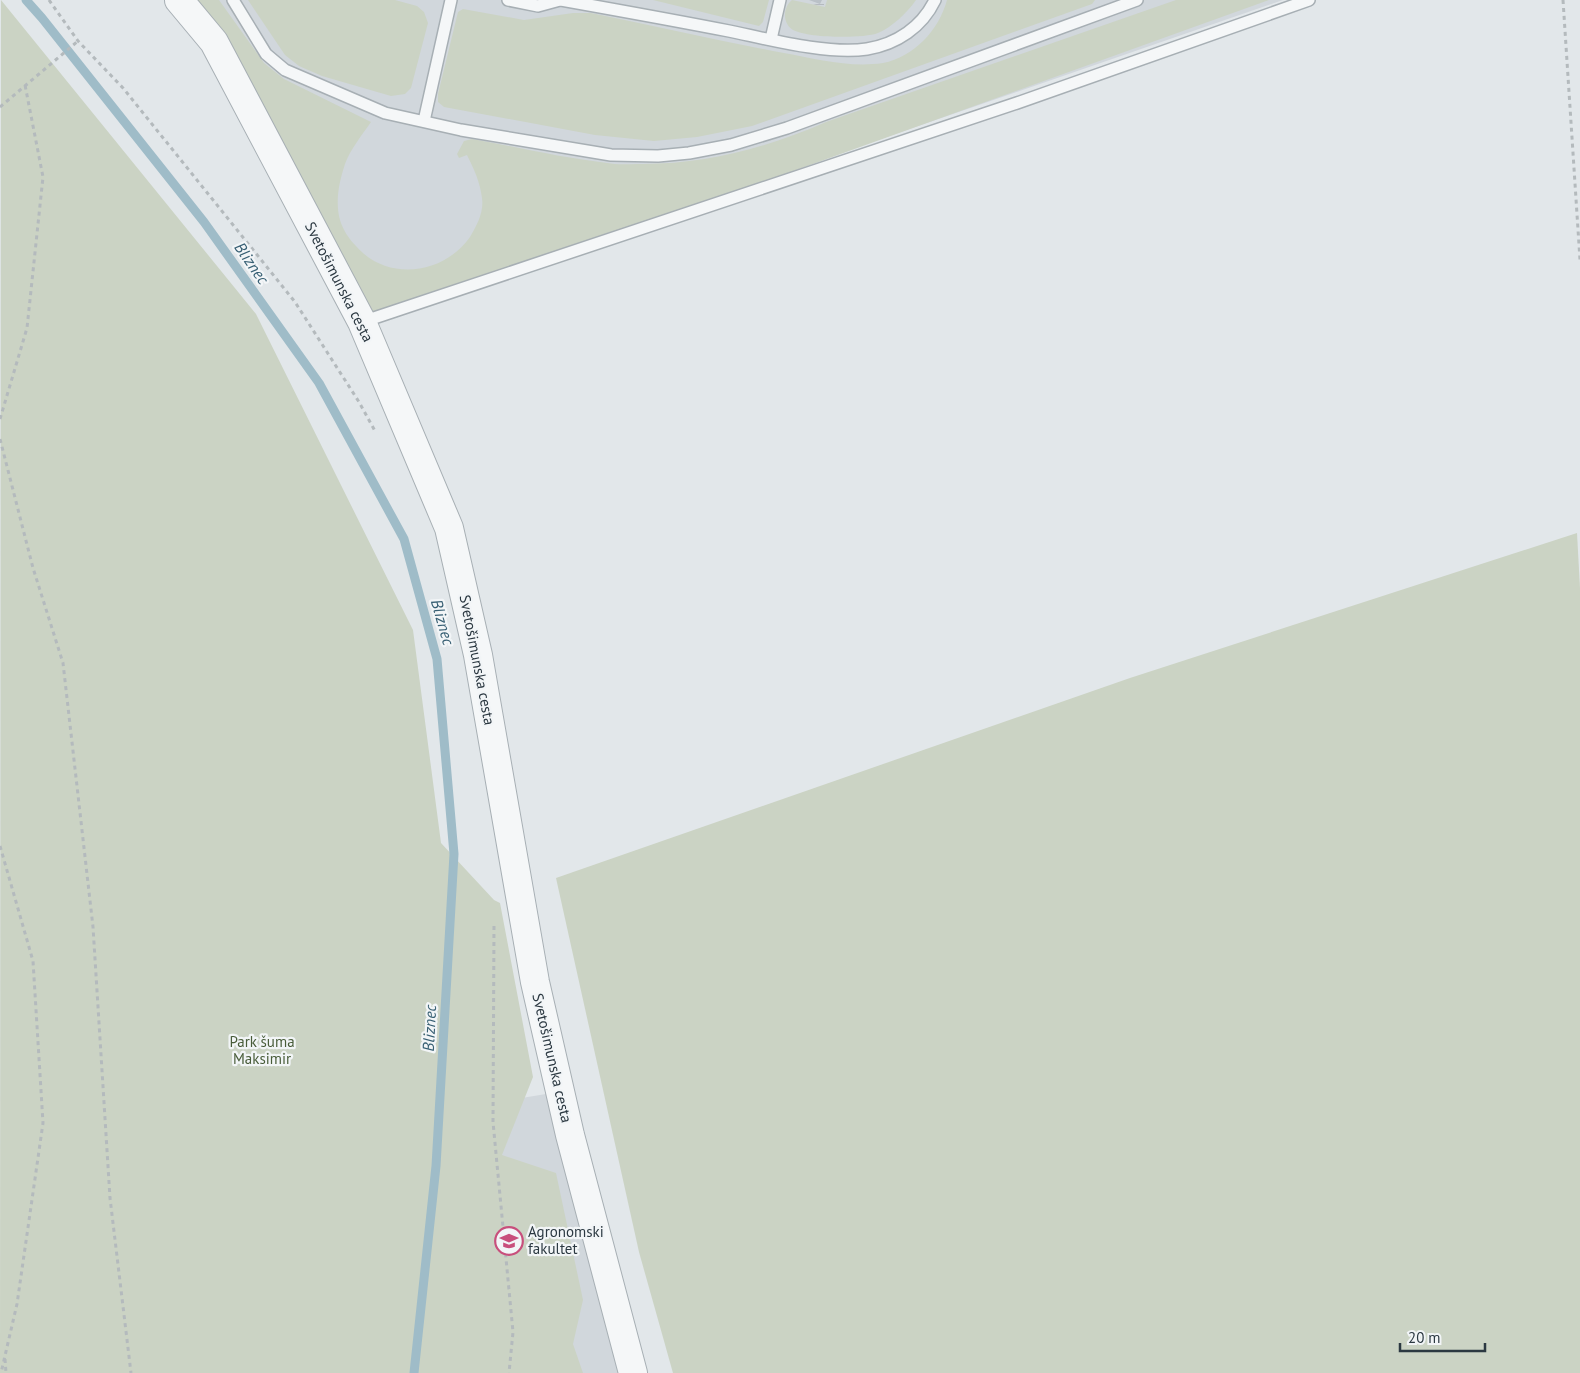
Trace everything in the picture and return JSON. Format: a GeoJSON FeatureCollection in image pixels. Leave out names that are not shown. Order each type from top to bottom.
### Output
{"type":"FeatureCollection","features":[{"type":"Feature","properties":{"kind":"street","name":"Svetošimunska cesta"},"geometry":{"type":"LineString","coordinates":[[179,0],[214,42],[362,322],[449,528],[478,655],[535,982],[570,1135],[633,1373]]}},
{"type":"Feature","properties":{"kind":"lane"},"geometry":{"type":"LineString","coordinates":[[233,0],[266,54],[285,70],[385,113],[461,130],[611,155],[658,156],[689,153],[731,145],[787,128],[1137,0]]}},
{"type":"Feature","properties":{"kind":"lane"},"geometry":{"type":"LineString","coordinates":[[424,122],[451,0]]}},
{"type":"Feature","properties":{"kind":"lane"},"geometry":{"type":"LineString","coordinates":[[508,0],[538,6],[560,0],[771,39],[843,50],[882,46],[907,34],[920,22],[934,0]]}},
{"type":"Feature","properties":{"kind":"lane"},"geometry":{"type":"LineString","coordinates":[[771,39],[780,0]]}},
{"type":"Feature","properties":{"kind":"lane"},"geometry":{"type":"LineString","coordinates":[[362,322],[1017,103],[1309,0]]}},
{"type":"Feature","properties":{"kind":"path"},"geometry":{"type":"LineString","coordinates":[[49,0],[78,41],[123,88],[295,302],[359,402],[377,435]]}},
{"type":"Feature","properties":{"kind":"path"},"geometry":{"type":"LineString","coordinates":[[1563,0],[1580,260]]}},
{"type":"Feature","properties":{"kind":"path"},"geometry":{"type":"LineString","coordinates":[[0,106],[78,41]]}},
{"type":"Feature","properties":{"kind":"path"},"geometry":{"type":"LineString","coordinates":[[0,420],[26,328],[44,177],[25,85]]}},
{"type":"Feature","properties":{"kind":"path"},"geometry":{"type":"LineString","coordinates":[[0,439],[33,568],[63,663],[93,927],[110,1198],[131,1373]]}},
{"type":"Feature","properties":{"kind":"path"},"geometry":{"type":"LineString","coordinates":[[0,846],[32,961],[44,1123],[17,1304],[1,1373]]}},
{"type":"Feature","properties":{"kind":"path"},"geometry":{"type":"LineString","coordinates":[[494,926],[493,1122],[513,1332],[509,1373]]}},
{"type":"Feature","properties":{"kind":"path"},"geometry":{"type":"LineString","coordinates":[[5,1353],[6,1373]]}},
{"type":"Feature","properties":{"kind":"shaded area"},"geometry":{"type":"Polygon","coordinates":[[[192,0],[1283,0],[759,181],[366,308],[192,0]]]}},
{"type":"Feature","properties":{"kind":"shaded area","name":"Agronomski fakultet"},"geometry":{"type":"Polygon","coordinates":[[[546,1094],[621,1373],[418,1373],[448,1110],[546,1094]]]}},
{"type":"Feature","properties":{"kind":"green space","name":"Park šuma Maksimir"},"geometry":{"type":"Polygon","coordinates":[[[1,0],[256,314],[413,630],[441,843],[494,900],[500,903],[533,1077],[502,1155],[556,1173],[583,1300],[573,1344],[583,1373],[0,1373],[1,0]]]}},
{"type":"Feature","properties":{"kind":"green space"},"geometry":{"type":"Polygon","coordinates":[[[188,0],[219,0],[264,63],[284,79],[371,122],[353,148],[345,164],[338,192],[340,220],[351,240],[369,258],[383,265],[399,269],[414,269],[430,266],[445,260],[459,250],[470,237],[479,218],[482,208],[480,186],[467,155],[459,158],[457,154],[464,141],[472,139],[615,164],[662,164],[710,158],[781,140],[826,122],[1176,0],[1269,0],[693,207],[374,316],[188,0]]]}},
{"type":"Feature","properties":{"kind":"green space"},"geometry":{"type":"Polygon","coordinates":[[[248,0],[395,0],[417,6],[424,12],[428,23],[411,88],[405,94],[391,96],[322,76],[299,66],[285,55],[248,0]]]}},
{"type":"Feature","properties":{"kind":"green space"},"geometry":{"type":"Polygon","coordinates":[[[653,0],[769,0],[763,22],[759,26],[653,0]]]}},
{"type":"Feature","properties":{"kind":"green space"},"geometry":{"type":"Polygon","coordinates":[[[792,0],[825,7],[827,0],[916,0],[899,19],[878,33],[848,37],[810,35],[793,30],[785,19],[785,11],[792,0]]]}},
{"type":"Feature","properties":{"kind":"green space"},"geometry":{"type":"Polygon","coordinates":[[[947,0],[1095,0],[1092,4],[752,126],[697,137],[654,141],[595,135],[444,107],[438,102],[438,94],[458,12],[463,9],[524,20],[573,13],[591,13],[821,60],[846,64],[871,64],[894,60],[905,55],[924,41],[938,22],[947,0]]]}},
{"type":"Feature","properties":{"kind":"green space"},"geometry":{"type":"Polygon","coordinates":[[[1577,533],[1580,588],[1580,1373],[673,1373],[639,1252],[556,878],[1130,678],[1577,533]]]}},
{"type":"Feature","properties":{"kind":"building"},"geometry":{"type":"Polygon","coordinates":[[[809,0],[822,0],[820,4],[809,0]]]}},
{"type":"Feature","properties":{"kind":"waterway","name":"Bliznec"},"geometry":{"type":"LineString","coordinates":[[26,0],[204,222],[319,383],[404,539],[437,659],[454,854],[436,1166],[414,1373]]}},
{"type":"Feature","properties":{"kind":"place","name":"Agronomski fakultet"},"geometry":{"type":"Point","coordinates":[509,1241]}}]}
